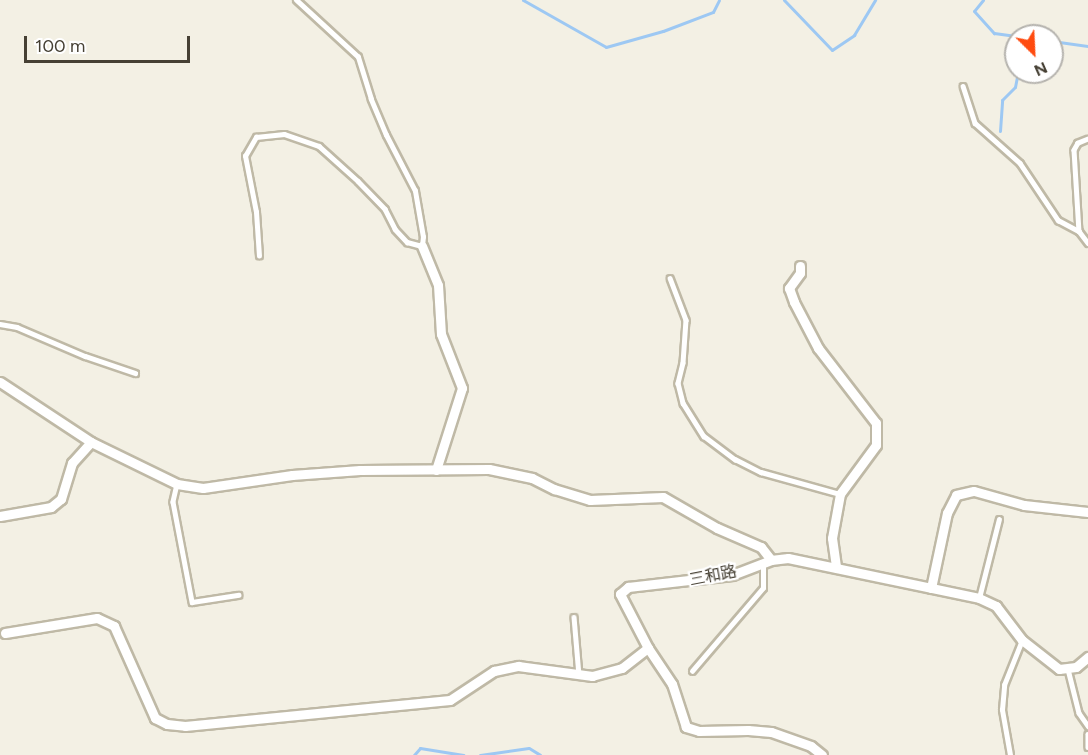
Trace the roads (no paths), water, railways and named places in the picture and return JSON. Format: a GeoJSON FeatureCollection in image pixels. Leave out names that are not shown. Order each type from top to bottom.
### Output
{"type":"FeatureCollection","features":[{"type":"Feature","properties":{"kind":"street"},"geometry":{"type":"LineString","coordinates":[[422,246],[438,285],[441,334],[462,388],[436,470]]}},
{"type":"Feature","properties":{"kind":"street"},"geometry":{"type":"LineString","coordinates":[[800,266],[800,273],[789,288],[794,302],[818,348],[876,423],[876,445],[840,494],[832,538],[836,568]]}},
{"type":"Feature","properties":{"kind":"street"},"geometry":{"type":"LineString","coordinates":[[0,382],[91,442],[177,484],[203,488],[360,470],[489,469],[532,478],[590,500],[663,498],[717,528],[761,547],[767,562]]}},
{"type":"Feature","properties":{"kind":"street"},"geometry":{"type":"LineString","coordinates":[[0,516],[51,507],[61,499],[72,463],[91,442]]}},
{"type":"Feature","properties":{"kind":"street"},"geometry":{"type":"LineString","coordinates":[[931,588],[947,513],[956,495],[974,491],[1024,505],[1088,512]]}},
{"type":"Feature","properties":{"kind":"street","name":"三和路"},"geometry":{"type":"LineString","coordinates":[[822,755],[811,746],[771,732],[748,729],[699,731],[686,728],[672,684],[648,648],[620,594],[628,587],[732,574],[767,562],[788,558],[979,598],[996,606],[1022,640],[1059,669],[1068,669]]}},
{"type":"Feature","properties":{"kind":"street"},"geometry":{"type":"LineString","coordinates":[[4,633],[97,618],[114,627],[155,718],[168,724],[185,726],[450,700],[494,671],[518,666],[592,675],[622,668],[648,648]]}},
{"type":"Feature","properties":{"kind":"street"},"geometry":{"type":"LineString","coordinates":[[1068,669],[1086,661]]}},
{"type":"Feature","properties":{"kind":"lane"},"geometry":{"type":"LineString","coordinates":[[259,256],[256,212],[245,156],[256,137],[284,134],[319,147],[358,181],[385,209],[395,229],[407,242],[422,246],[423,237],[415,191],[386,135],[371,99],[358,57],[296,0]]}},
{"type":"Feature","properties":{"kind":"lane"},"geometry":{"type":"LineString","coordinates":[[963,86],[975,123],[1020,163],[1058,220],[1079,231],[1088,243]]}},
{"type":"Feature","properties":{"kind":"lane"},"geometry":{"type":"LineString","coordinates":[[1079,231],[1074,150],[1078,143],[1088,139]]}},
{"type":"Feature","properties":{"kind":"lane"},"geometry":{"type":"LineString","coordinates":[[670,278],[686,320],[683,363],[678,383],[683,403],[704,435],[735,459],[761,472],[840,494]]}},
{"type":"Feature","properties":{"kind":"lane"},"geometry":{"type":"LineString","coordinates":[[0,324],[17,327],[85,356],[135,373]]}},
{"type":"Feature","properties":{"kind":"lane"},"geometry":{"type":"LineString","coordinates":[[177,484],[173,502],[192,602],[238,595]]}},
{"type":"Feature","properties":{"kind":"lane"},"geometry":{"type":"LineString","coordinates":[[979,598],[999,519]]}},
{"type":"Feature","properties":{"kind":"lane"},"geometry":{"type":"LineString","coordinates":[[692,671],[763,588],[767,562]]}},
{"type":"Feature","properties":{"kind":"lane"},"geometry":{"type":"LineString","coordinates":[[574,617],[579,675]]}},
{"type":"Feature","properties":{"kind":"lane"},"geometry":{"type":"LineString","coordinates":[[1010,755],[1002,710],[1004,685],[1022,640]]}},
{"type":"Feature","properties":{"kind":"lane"},"geometry":{"type":"LineString","coordinates":[[1068,669],[1079,713],[1088,726]]}},
{"type":"Feature","properties":{"kind":"lane"},"geometry":{"type":"LineString","coordinates":[[1088,734],[1088,747]]}},
{"type":"Feature","properties":{"kind":"waterway"},"geometry":{"type":"LineString","coordinates":[[523,0],[606,47],[663,31],[713,12],[719,0]]}},
{"type":"Feature","properties":{"kind":"waterway"},"geometry":{"type":"LineString","coordinates":[[784,0],[832,50],[854,35],[875,0]]}},
{"type":"Feature","properties":{"kind":"waterway"},"geometry":{"type":"LineString","coordinates":[[983,0],[974,11],[994,33],[1004,34]]}},
{"type":"Feature","properties":{"kind":"waterway"},"geometry":{"type":"LineString","coordinates":[[1064,43],[1088,46]]}},
{"type":"Feature","properties":{"kind":"waterway"},"geometry":{"type":"LineString","coordinates":[[1000,131],[1002,100],[1016,84]]}},
{"type":"Feature","properties":{"kind":"waterway"},"geometry":{"type":"LineString","coordinates":[[414,755],[420,748],[463,755]]}},
{"type":"Feature","properties":{"kind":"waterway"},"geometry":{"type":"LineString","coordinates":[[480,755],[529,748],[540,755]]}}]}
